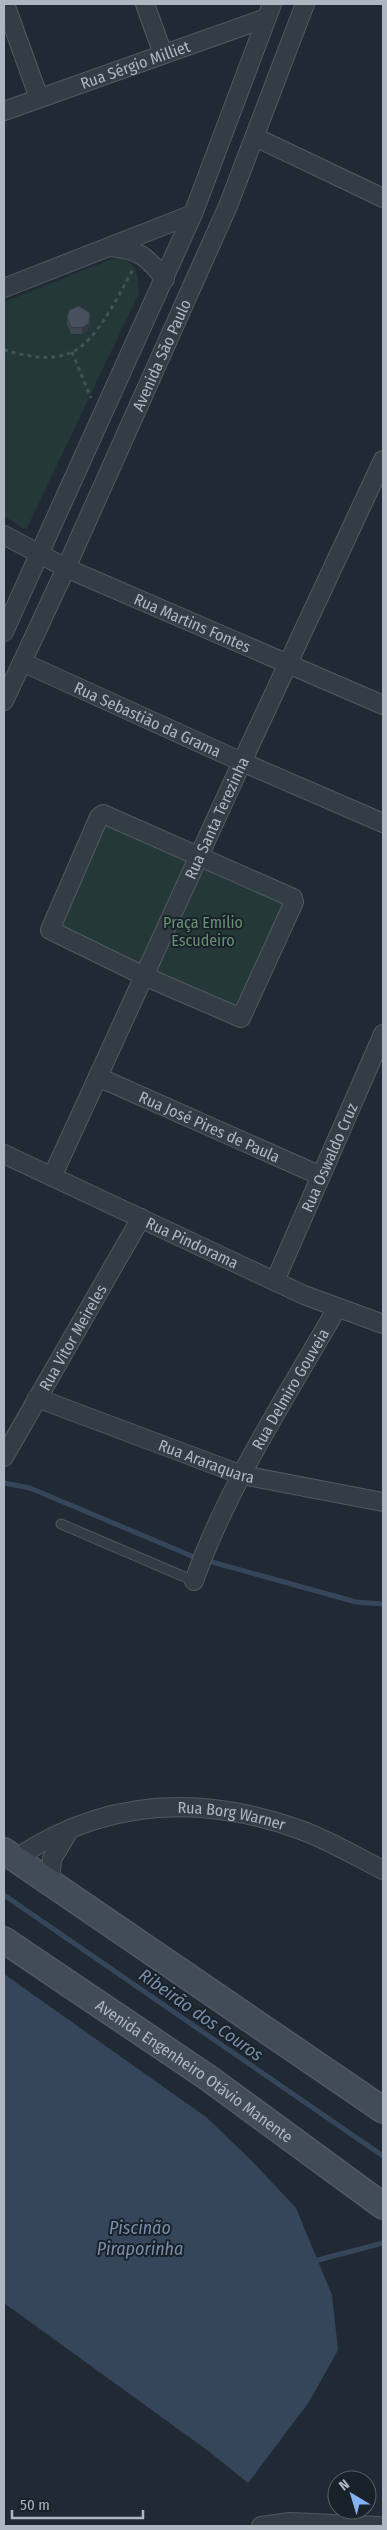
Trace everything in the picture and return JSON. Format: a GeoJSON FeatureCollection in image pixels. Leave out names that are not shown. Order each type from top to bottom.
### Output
{"type":"FeatureCollection","features":[{"type":"Feature","properties":{"kind":"main road"},"geometry":{"type":"LineString","coordinates":[[9,1855],[383,2110]]}},
{"type":"Feature","properties":{"kind":"main road","name":"Avenida Engenheiro Otávio Manente"},"geometry":{"type":"LineString","coordinates":[[4,1940],[206,2077],[374,2199]]}},
{"type":"Feature","properties":{"kind":"street"},"geometry":{"type":"LineString","coordinates":[[5,4],[39,98]]}},
{"type":"Feature","properties":{"kind":"street"},"geometry":{"type":"LineString","coordinates":[[145,4],[163,54]]}},
{"type":"Feature","properties":{"kind":"street","name":"Avenida São Paulo"},"geometry":{"type":"LineString","coordinates":[[4,701],[66,568],[228,206],[305,4]]}},
{"type":"Feature","properties":{"kind":"street","name":"Rua Sérgio Milliet"},"geometry":{"type":"LineString","coordinates":[[4,111],[163,54],[269,11]]}},
{"type":"Feature","properties":{"kind":"street","name":"Avenida São Paulo"},"geometry":{"type":"LineString","coordinates":[[4,632],[193,214],[269,11]]}},
{"type":"Feature","properties":{"kind":"street"},"geometry":{"type":"LineString","coordinates":[[255,138],[383,198]]}},
{"type":"Feature","properties":{"kind":"street"},"geometry":{"type":"LineString","coordinates":[[4,288],[193,214]]}},
{"type":"Feature","properties":{"kind":"street"},"geometry":{"type":"LineString","coordinates":[[110,247],[127,248],[142,254],[165,278]]}},
{"type":"Feature","properties":{"kind":"street"},"geometry":{"type":"LineString","coordinates":[[93,437],[120,446]]}},
{"type":"Feature","properties":{"kind":"street","name":"Rua Santa Terezinha"},"geometry":{"type":"LineString","coordinates":[[52,1178],[287,664],[383,460]]}},
{"type":"Feature","properties":{"kind":"street","name":"Rua Martins Fontes"},"geometry":{"type":"LineString","coordinates":[[4,535],[66,568],[383,705]]}},
{"type":"Feature","properties":{"kind":"street","name":"Rua Sebastião da Grama"},"geometry":{"type":"LineString","coordinates":[[22,662],[242,762],[383,823]]}},
{"type":"Feature","properties":{"kind":"street"},"geometry":{"type":"LineString","coordinates":[[103,814],[200,856],[294,900],[243,1016],[239,1018],[144,976],[50,930],[99,817],[103,814]]}},
{"type":"Feature","properties":{"kind":"street","name":"Rua Oswaldo Cruz"},"geometry":{"type":"LineString","coordinates":[[275,1281],[383,1034]]}},
{"type":"Feature","properties":{"kind":"street","name":"Rua José Pires de Paula"},"geometry":{"type":"LineString","coordinates":[[98,1077],[321,1176]]}},
{"type":"Feature","properties":{"kind":"street","name":"Rua Pindorama"},"geometry":{"type":"LineString","coordinates":[[4,1154],[275,1281],[337,1308],[383,1324]]}},
{"type":"Feature","properties":{"kind":"street","name":"Rua Vitor Meireles"},"geometry":{"type":"LineString","coordinates":[[4,1457],[141,1218]]}},
{"type":"Feature","properties":{"kind":"street","name":"Rua Delmiro Gouveia"},"geometry":{"type":"LineString","coordinates":[[195,1576],[210,1540],[242,1475],[337,1308]]}},
{"type":"Feature","properties":{"kind":"street","name":"Rua Araraquara"},"geometry":{"type":"LineString","coordinates":[[37,1398],[242,1475],[383,1502]]}},
{"type":"Feature","properties":{"kind":"street","name":"Rua Borg Warner"},"geometry":{"type":"LineString","coordinates":[[9,1855],[38,1844],[70,1828],[133,1809],[170,1807],[232,1812],[300,1830],[383,1870]]}},
{"type":"Feature","properties":{"kind":"street"},"geometry":{"type":"LineString","coordinates":[[50,1882],[52,1859],[70,1828]]}},
{"type":"Feature","properties":{"kind":"street"},"geometry":{"type":"LineString","coordinates":[[261,2526],[290,2522],[380,2526],[383,2522]]}},
{"type":"Feature","properties":{"kind":"lane"},"geometry":{"type":"LineString","coordinates":[[61,1524],[195,1576]]}},
{"type":"Feature","properties":{"kind":"path"},"geometry":{"type":"LineString","coordinates":[[4,350],[47,358],[72,352],[105,320],[142,254]]}},
{"type":"Feature","properties":{"kind":"path"},"geometry":{"type":"LineString","coordinates":[[72,352],[100,420]]}},
{"type":"Feature","properties":{"kind":"green space"},"geometry":{"type":"Polygon","coordinates":[[[120,256],[130,263],[136,271],[139,293],[26,530],[4,516],[4,302],[120,256]]]}},
{"type":"Feature","properties":{"kind":"green space","name":"Praça Emílio Escudeiro"},"geometry":{"type":"Polygon","coordinates":[[[103,821],[283,904],[236,1011],[58,925],[103,821]]]}},
{"type":"Feature","properties":{"kind":"water","name":"Piscinão Piraporinha"},"geometry":{"type":"Polygon","coordinates":[[[4,1974],[206,2117],[252,2161],[296,2208],[332,2295],[338,2350],[309,2402],[248,2483],[207,2450],[4,2303],[4,1974]]]}},
{"type":"Feature","properties":{"kind":"building"},"geometry":{"type":"Polygon","coordinates":[[[79,306],[90,313],[89,323],[82,328],[71,327],[67,318],[69,310],[79,306]]]}},
{"type":"Feature","properties":{"kind":"waterway"},"geometry":{"type":"LineString","coordinates":[[4,1483],[30,1488],[194,1557],[356,1602],[383,1604]]}},
{"type":"Feature","properties":{"kind":"waterway","name":"Ribeirão dos Couros"},"geometry":{"type":"LineString","coordinates":[[4,1895],[383,2156]]}},
{"type":"Feature","properties":{"kind":"waterway"},"geometry":{"type":"LineString","coordinates":[[318,2260],[383,2243]]}}]}
